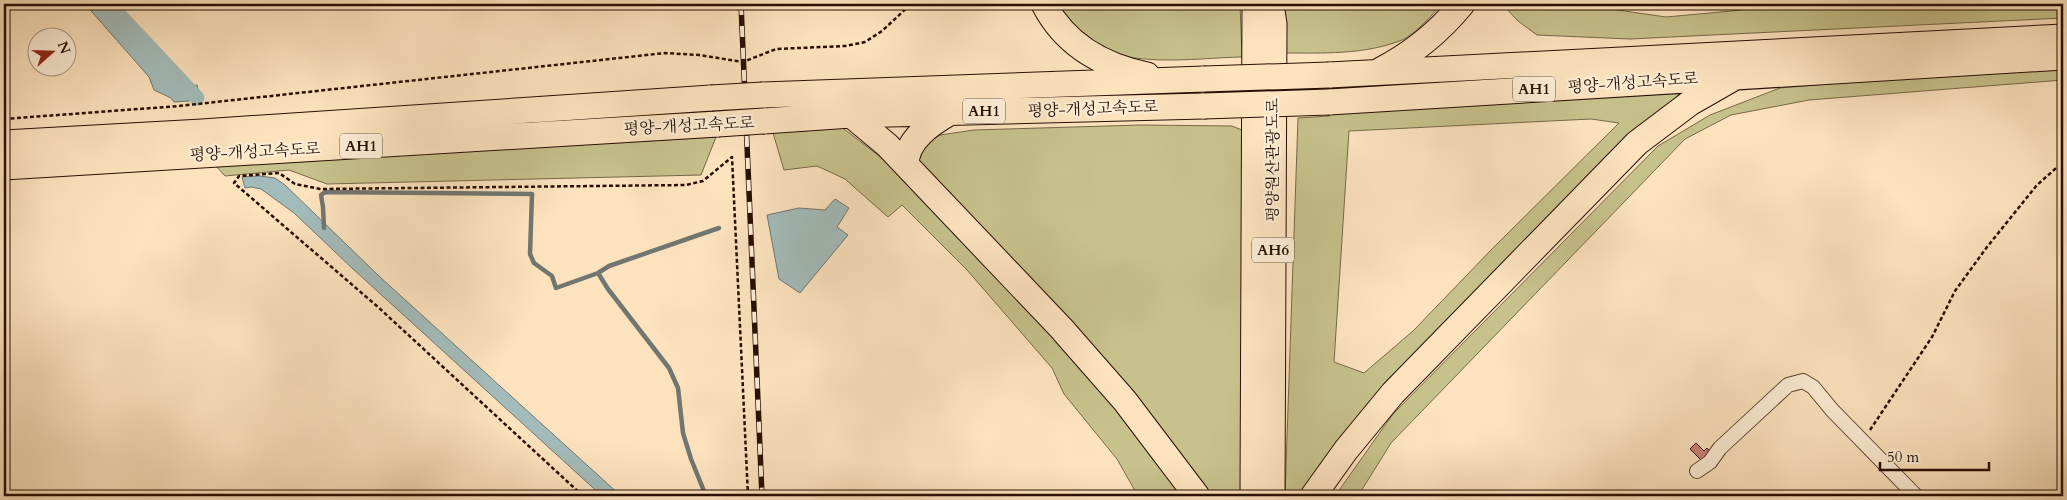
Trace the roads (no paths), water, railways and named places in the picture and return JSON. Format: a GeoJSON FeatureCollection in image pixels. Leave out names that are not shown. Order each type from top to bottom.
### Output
{"type":"FeatureCollection","features":[{"type":"Feature","properties":{"kind":"highway"},"geometry":{"type":"LineString","coordinates":[[1044,4],[1061,31],[1085,51],[1106,63],[1128,71],[1176,82]]}},
{"type":"Feature","properties":{"kind":"highway","name":"평양원산관광도로"},"geometry":{"type":"LineString","coordinates":[[1253,496],[1255,4]]}},
{"type":"Feature","properties":{"kind":"highway","name":"평양원산관광도로"},"geometry":{"type":"LineString","coordinates":[[1271,4],[1274,24],[1272,496]]}},
{"type":"Feature","properties":{"kind":"highway"},"geometry":{"type":"LineString","coordinates":[[1374,73],[1394,63],[1426,40],[1462,4]]}},
{"type":"Feature","properties":{"kind":"highway","name":"평양-개성고속도로"},"geometry":{"type":"LineString","coordinates":[[4,166],[851,115],[1329,102],[2063,37]]}},
{"type":"Feature","properties":{"kind":"highway","name":"평양-개성고속도로"},"geometry":{"type":"LineString","coordinates":[[4,143],[764,95],[1176,82],[1374,73],[2063,57]]}},
{"type":"Feature","properties":{"kind":"highway"},"geometry":{"type":"LineString","coordinates":[[1313,496],[1346,450],[1393,393],[1637,143],[1738,65]]}},
{"type":"Feature","properties":{"kind":"highway"},"geometry":{"type":"LineString","coordinates":[[906,165],[906,155],[911,145],[923,131],[951,112]]}},
{"type":"Feature","properties":{"kind":"highway"},"geometry":{"type":"LineString","coordinates":[[851,115],[869,128],[906,165],[1061,328],[1125,401],[1197,496]]}},
{"type":"Feature","properties":{"kind":"street"},"geometry":{"type":"LineString","coordinates":[[1697,471],[1710,462],[1720,448],[1788,385],[1803,381],[1813,387],[1832,410],[1916,496]]}},
{"type":"Feature","properties":{"kind":"water"},"geometry":{"type":"Polygon","coordinates":[[[85,4],[107,4],[181,87],[197,85],[198,89],[184,92],[189,101],[174,102],[171,98],[154,90],[149,77],[85,4]]]}},
{"type":"Feature","properties":{"kind":"water"},"geometry":{"type":"Polygon","coordinates":[[[260,176],[275,178],[285,185],[380,277],[621,496],[602,496],[294,213],[261,189],[245,188],[242,177],[260,176]]]}},
{"type":"Feature","properties":{"kind":"water"},"geometry":{"type":"Polygon","coordinates":[[[835,199],[849,208],[837,227],[848,235],[800,293],[779,279],[767,215],[799,208],[825,210],[835,199]]]}},
{"type":"Feature","properties":{"kind":"waterway"},"geometry":{"type":"LineString","coordinates":[[109,4],[197,98]]}},
{"type":"Feature","properties":{"kind":"waterway"},"geometry":{"type":"LineString","coordinates":[[324,228],[321,195],[325,192],[532,194],[530,254],[534,263],[552,276],[556,288],[598,273],[609,266],[719,228]]}},
{"type":"Feature","properties":{"kind":"waterway"},"geometry":{"type":"LineString","coordinates":[[598,273],[608,289],[669,368],[678,388],[683,433],[706,496]]}},
{"type":"Feature","properties":{"kind":"railway"},"geometry":{"type":"LineString","coordinates":[[741,4],[762,496]]}}]}
